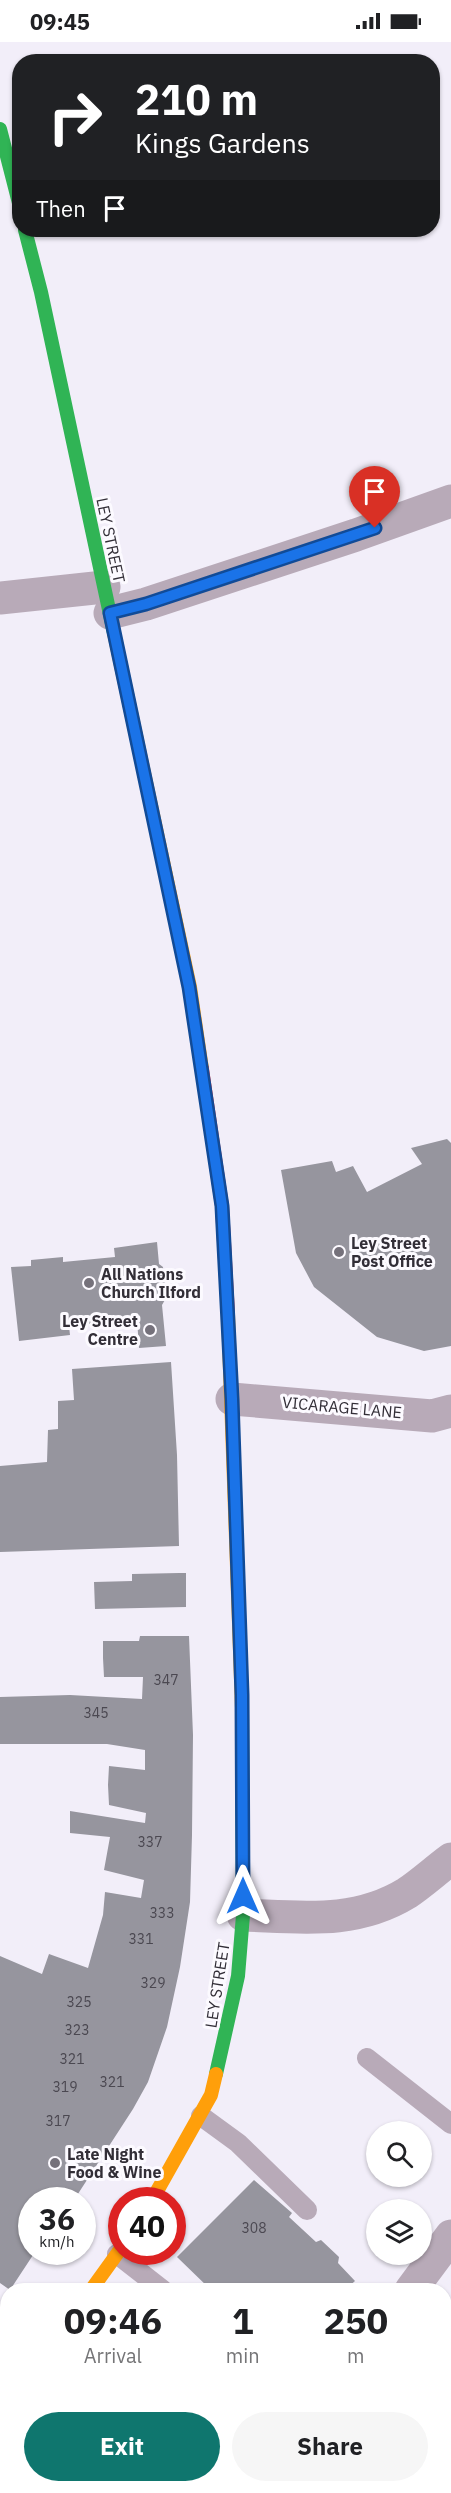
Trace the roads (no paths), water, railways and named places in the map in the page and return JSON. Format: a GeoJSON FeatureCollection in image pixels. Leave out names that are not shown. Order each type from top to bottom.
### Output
{"type":"FeatureCollection","features":[{"type":"Feature","properties":{"kind":"street"},"geometry":{"type":"LineString","coordinates":[[0,129],[12,176]]}},
{"type":"Feature","properties":{"kind":"street","name":"LEY STREET"},"geometry":{"type":"LineString","coordinates":[[27,237],[41,292],[191,999],[222,1206],[232,1399],[242,1695],[243,1915],[238,1976],[213,2087],[201,2116],[160,2187]]}},
{"type":"Feature","properties":{"kind":"street"},"geometry":{"type":"LineString","coordinates":[[0,598],[107,600],[146,604],[356,535],[451,501]]}},
{"type":"Feature","properties":{"kind":"street","name":"VICARAGE LANE"},"geometry":{"type":"LineString","coordinates":[[232,1399],[432,1416],[451,1411]]}},
{"type":"Feature","properties":{"kind":"street"},"geometry":{"type":"LineString","coordinates":[[243,1915],[328,1919],[370,1911],[406,1893],[451,1859]]}},
{"type":"Feature","properties":{"kind":"street"},"geometry":{"type":"LineString","coordinates":[[416,2283],[451,2236]]}},
{"type":"Feature","properties":{"kind":"street"},"geometry":{"type":"LineString","coordinates":[[96,2283],[108,2265]]}},
{"type":"Feature","properties":{"kind":"lane"},"geometry":{"type":"LineString","coordinates":[[367,2058],[451,2124]]}},
{"type":"Feature","properties":{"kind":"lane"},"geometry":{"type":"LineString","coordinates":[[201,2116],[238,2143],[307,2210]]}},
{"type":"Feature","properties":{"kind":"lane"},"geometry":{"type":"LineString","coordinates":[[135,2265],[154,2283]]}},
{"type":"Feature","properties":{"kind":"place","name":"Ley Street Post Office"},"geometry":{"type":"Point","coordinates":[339,1252]}},
{"type":"Feature","properties":{"kind":"place","name":"All Nations Church Ilford"},"geometry":{"type":"Point","coordinates":[89,1283]}},
{"type":"Feature","properties":{"kind":"place","name":"Ley Street Centre"},"geometry":{"type":"Point","coordinates":[150,1330]}},
{"type":"Feature","properties":{"kind":"place","name":"Late Night Food & Wine"},"geometry":{"type":"Point","coordinates":[55,2163]}}]}
